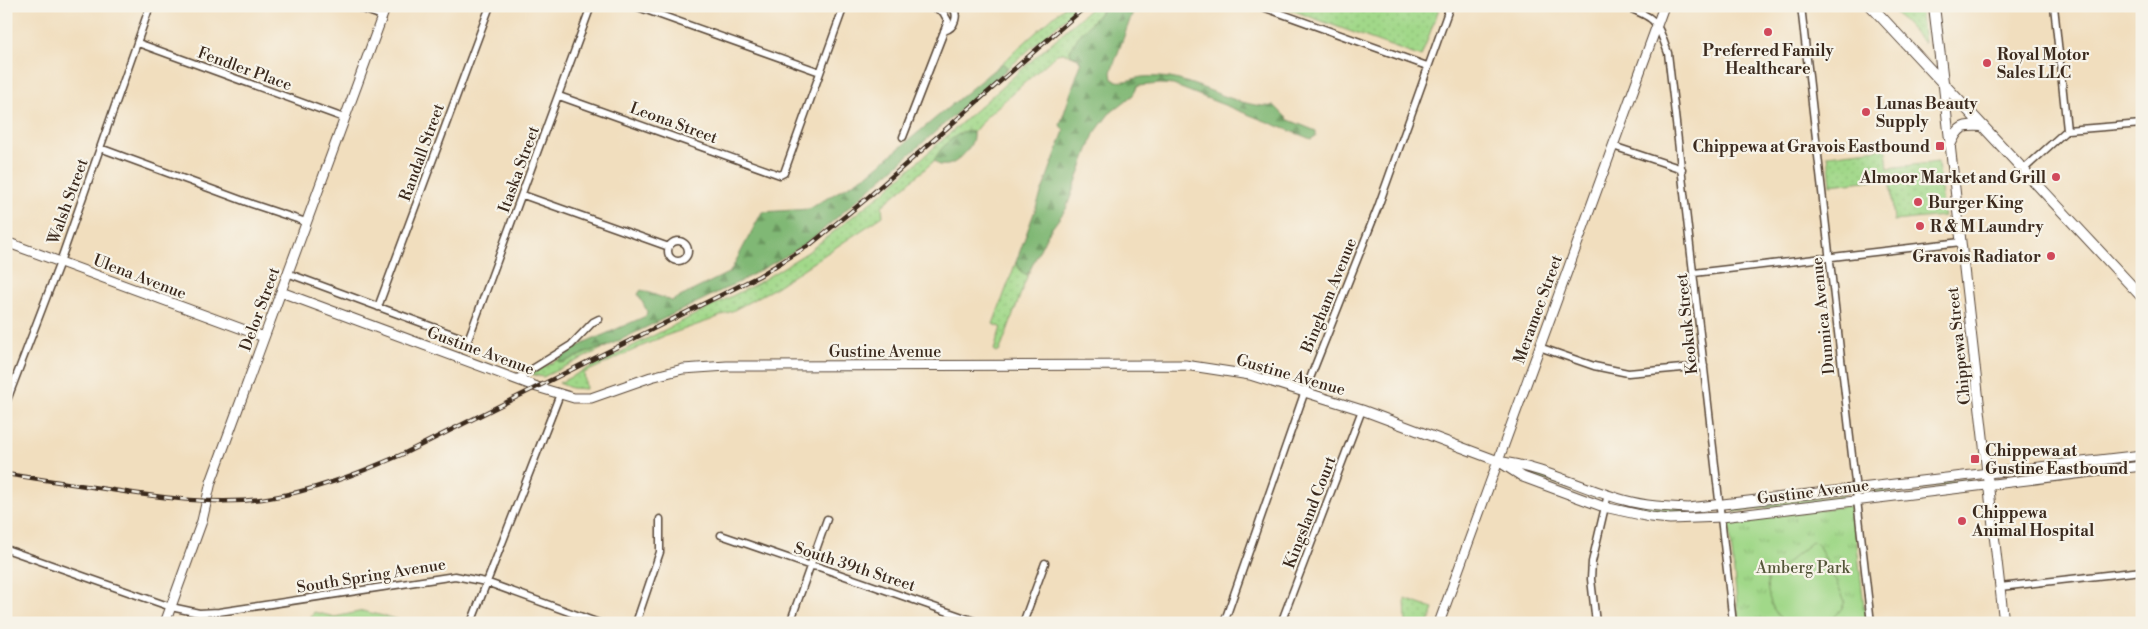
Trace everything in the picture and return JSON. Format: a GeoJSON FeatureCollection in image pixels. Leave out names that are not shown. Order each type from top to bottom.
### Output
{"type":"FeatureCollection","features":[{"type":"Feature","properties":{"kind":"main road"},"geometry":{"type":"LineString","coordinates":[[1871,6],[2142,297]]}},
{"type":"Feature","properties":{"kind":"main road","name":"Chippewa Street"},"geometry":{"type":"LineString","coordinates":[[1934,6],[1943,82]]}},
{"type":"Feature","properties":{"kind":"main road"},"geometry":{"type":"LineString","coordinates":[[1950,145],[1961,128],[1965,126],[1983,126]]}},
{"type":"Feature","properties":{"kind":"street","name":"Walsh Street"},"geometry":{"type":"LineString","coordinates":[[6,403],[60,262],[150,6]]}},
{"type":"Feature","properties":{"kind":"street"},"geometry":{"type":"LineString","coordinates":[[355,6],[382,16]]}},
{"type":"Feature","properties":{"kind":"street","name":"Delor Street"},"geometry":{"type":"LineString","coordinates":[[165,623],[202,521],[211,482],[386,6]]}},
{"type":"Feature","properties":{"kind":"street","name":"Randall Street"},"geometry":{"type":"LineString","coordinates":[[378,307],[490,6]]}},
{"type":"Feature","properties":{"kind":"street","name":"Itaska Street"},"geometry":{"type":"LineString","coordinates":[[378,307],[468,340],[523,195],[591,6]]}},
{"type":"Feature","properties":{"kind":"street"},"geometry":{"type":"LineString","coordinates":[[635,6],[820,72],[844,6]]}},
{"type":"Feature","properties":{"kind":"street"},"geometry":{"type":"LineString","coordinates":[[944,31],[950,29],[956,16],[951,6]]}},
{"type":"Feature","properties":{"kind":"street"},"geometry":{"type":"LineString","coordinates":[[1260,6],[1427,66]]}},
{"type":"Feature","properties":{"kind":"street","name":"Bingham Avenue"},"geometry":{"type":"LineString","coordinates":[[1224,623],[1305,391],[1378,207],[1450,6]]}},
{"type":"Feature","properties":{"kind":"street"},"geometry":{"type":"LineString","coordinates":[[1624,6],[1650,16],[1658,24]]}},
{"type":"Feature","properties":{"kind":"street","name":"Meramec Street"},"geometry":{"type":"LineString","coordinates":[[1439,623],[1664,6]]}},
{"type":"Feature","properties":{"kind":"street","name":"Dunnica Avenue"},"geometry":{"type":"LineString","coordinates":[[1802,6],[1871,623]]}},
{"type":"Feature","properties":{"kind":"street"},"geometry":{"type":"LineString","coordinates":[[2054,6],[2067,130]]}},
{"type":"Feature","properties":{"kind":"street"},"geometry":{"type":"LineString","coordinates":[[903,137],[948,21],[940,9],[934,7]]}},
{"type":"Feature","properties":{"kind":"street","name":"Keokuk Street"},"geometry":{"type":"LineString","coordinates":[[1658,24],[1668,53],[1733,623]]}},
{"type":"Feature","properties":{"kind":"street","name":"Fendler Place"},"geometry":{"type":"LineString","coordinates":[[138,43],[344,118]]}},
{"type":"Feature","properties":{"kind":"street","name":"Leona Street"},"geometry":{"type":"LineString","coordinates":[[559,96],[780,175],[784,172],[820,72]]}},
{"type":"Feature","properties":{"kind":"street","name":"Chippewa Street"},"geometry":{"type":"LineString","coordinates":[[1943,82],[2004,623]]}},
{"type":"Feature","properties":{"kind":"street"},"geometry":{"type":"LineString","coordinates":[[2023,170],[2067,130],[2142,124]]}},
{"type":"Feature","properties":{"kind":"street"},"geometry":{"type":"LineString","coordinates":[[1613,146],[1682,169]]}},
{"type":"Feature","properties":{"kind":"street"},"geometry":{"type":"LineString","coordinates":[[100,148],[306,222]]}},
{"type":"Feature","properties":{"kind":"street"},"geometry":{"type":"LineString","coordinates":[[523,195],[669,247]]}},
{"type":"Feature","properties":{"kind":"street","name":"Ulena Avenue"},"geometry":{"type":"LineString","coordinates":[[6,242],[264,337]]}},
{"type":"Feature","properties":{"kind":"street"},"geometry":{"type":"LineString","coordinates":[[1694,273],[1961,242]]}},
{"type":"Feature","properties":{"kind":"street"},"geometry":{"type":"LineString","coordinates":[[287,274],[378,307]]}},
{"type":"Feature","properties":{"kind":"street","name":"Gustine Avenue"},"geometry":{"type":"LineString","coordinates":[[281,292],[516,379],[574,398],[591,398],[651,376],[683,369],[754,366],[1186,365],[1250,375],[1305,391],[1362,410],[1498,461],[1529,467],[1630,501],[1666,507],[1720,506],[2142,455]]}},
{"type":"Feature","properties":{"kind":"street"},"geometry":{"type":"LineString","coordinates":[[516,379],[571,345],[599,318]]}},
{"type":"Feature","properties":{"kind":"street"},"geometry":{"type":"LineString","coordinates":[[1539,347],[1594,366],[1628,373],[1704,366]]}},
{"type":"Feature","properties":{"kind":"street"},"geometry":{"type":"LineString","coordinates":[[471,623],[560,394]]}},
{"type":"Feature","properties":{"kind":"street","name":"Kingsland Court"},"geometry":{"type":"LineString","coordinates":[[1281,623],[1362,410]]}},
{"type":"Feature","properties":{"kind":"street","name":"Gustine Avenue"},"geometry":{"type":"LineString","coordinates":[[1498,461],[1524,477],[1604,507],[1650,517],[1670,519],[1722,517],[2142,466]]}},
{"type":"Feature","properties":{"kind":"street"},"geometry":{"type":"LineString","coordinates":[[1596,623],[1592,562],[1608,494]]}},
{"type":"Feature","properties":{"kind":"street"},"geometry":{"type":"LineString","coordinates":[[636,623],[660,552],[660,519]]}},
{"type":"Feature","properties":{"kind":"street"},"geometry":{"type":"LineString","coordinates":[[790,623],[827,519]]}},
{"type":"Feature","properties":{"kind":"street","name":"South 39th Street"},"geometry":{"type":"LineString","coordinates":[[720,535],[811,566],[819,566],[980,623]]}},
{"type":"Feature","properties":{"kind":"street","name":"South Spring Avenue"},"geometry":{"type":"LineString","coordinates":[[6,549],[171,607],[199,613],[219,612],[447,576],[467,577],[486,582],[599,623]]}},
{"type":"Feature","properties":{"kind":"street"},"geometry":{"type":"LineString","coordinates":[[1023,623],[1045,563]]}},
{"type":"Feature","properties":{"kind":"street"},"geometry":{"type":"LineString","coordinates":[[2000,587],[2142,571]]}},
{"type":"Feature","properties":{"kind":"green space"},"geometry":{"type":"Polygon","coordinates":[[[1065,6],[1079,6],[1005,71],[1007,67],[1002,63],[1065,6]]]}},
{"type":"Feature","properties":{"kind":"green space"},"geometry":{"type":"Polygon","coordinates":[[[1093,6],[1106,6],[1070,51],[1071,55],[1057,54],[987,116],[973,133],[971,131],[937,155],[934,161],[882,206],[883,216],[773,289],[734,310],[662,337],[584,373],[586,389],[571,388],[559,383],[758,283],[808,252],[886,190],[1093,6]]]}},
{"type":"Feature","properties":{"kind":"green space"},"geometry":{"type":"Polygon","coordinates":[[[1106,6],[1135,6],[1111,72],[1112,79],[1127,81],[1145,77],[1170,78],[1249,104],[1275,106],[1289,120],[1316,131],[1316,136],[1311,139],[1173,85],[1138,86],[1133,95],[1109,114],[1094,134],[1066,209],[1047,235],[1028,274],[1023,274],[1016,262],[1064,131],[1060,125],[1081,63],[1078,58],[1071,55],[1070,51],[1078,37],[1106,6]]]}},
{"type":"Feature","properties":{"kind":"green space"},"geometry":{"type":"Polygon","coordinates":[[[1280,6],[1440,6],[1421,57],[1280,6]]]}},
{"type":"Feature","properties":{"kind":"green space"},"geometry":{"type":"Polygon","coordinates":[[[1901,6],[1920,6],[1924,43],[1895,12],[1901,6]]]}},
{"type":"Feature","properties":{"kind":"green space"},"geometry":{"type":"Polygon","coordinates":[[[1002,63],[1007,67],[1005,71],[817,235],[791,253],[739,282],[608,346],[564,362],[559,362],[559,359],[576,347],[646,316],[647,311],[638,294],[641,290],[672,301],[730,272],[762,212],[809,209],[868,174],[1002,63]]]}},
{"type":"Feature","properties":{"kind":"green space"},"geometry":{"type":"Polygon","coordinates":[[[967,130],[973,133],[973,137],[970,147],[963,155],[948,165],[939,165],[934,161],[948,142],[967,130]]]}},
{"type":"Feature","properties":{"kind":"green space"},"geometry":{"type":"Polygon","coordinates":[[[1886,148],[1888,168],[1938,162],[1944,216],[1894,221],[1890,178],[1831,185],[1828,155],[1886,148]]]}},
{"type":"Feature","properties":{"kind":"green space"},"geometry":{"type":"Polygon","coordinates":[[[1016,262],[1023,274],[1028,274],[1002,345],[999,352],[997,352],[994,350],[1001,327],[993,324],[1016,262]]]}},
{"type":"Feature","properties":{"kind":"green space"},"geometry":{"type":"Polygon","coordinates":[[[608,346],[543,377],[531,374],[559,359],[559,362],[564,362],[608,346]]]}},
{"type":"Feature","properties":{"kind":"green space"},"geometry":{"type":"Polygon","coordinates":[[[2142,459],[2142,462],[2019,476],[2020,474],[2142,459]]]}},
{"type":"Feature","properties":{"kind":"green space"},"geometry":{"type":"Polygon","coordinates":[[[1528,469],[1597,495],[1597,497],[1526,474],[1528,469]]]}},
{"type":"Feature","properties":{"kind":"green space"},"geometry":{"type":"Polygon","coordinates":[[[1968,479],[1970,482],[1869,495],[1869,492],[1968,479]]]}},
{"type":"Feature","properties":{"kind":"green space"},"geometry":{"type":"Polygon","coordinates":[[[1844,495],[1844,499],[1735,512],[1734,508],[1844,495]]]}},
{"type":"Feature","properties":{"kind":"green space"},"geometry":{"type":"Polygon","coordinates":[[[1619,502],[1706,510],[1708,513],[1703,515],[1658,515],[1618,507],[1616,505],[1619,502]]]}},
{"type":"Feature","properties":{"kind":"green space","name":"Amberg Park"},"geometry":{"type":"Polygon","coordinates":[[[1851,507],[1853,511],[1866,623],[1739,623],[1729,522],[1851,507]]]}},
{"type":"Feature","properties":{"kind":"green space"},"geometry":{"type":"Polygon","coordinates":[[[1812,542],[1817,543],[1820,548],[1845,601],[1833,619],[1786,623],[1771,604],[1767,579],[1812,542]]]}},
{"type":"Feature","properties":{"kind":"green space"},"geometry":{"type":"Polygon","coordinates":[[[1405,599],[1434,609],[1429,623],[1406,623],[1405,599]]]}},
{"type":"Feature","properties":{"kind":"green space"},"geometry":{"type":"Polygon","coordinates":[[[363,611],[412,623],[308,623],[314,612],[335,617],[363,611]]]}},
{"type":"Feature","properties":{"kind":"railway"},"geometry":{"type":"LineString","coordinates":[[6,474],[172,498],[244,501],[281,496],[316,487],[403,454],[759,276],[811,244],[865,200],[1086,6]]}},
{"type":"Feature","properties":{"kind":"place","name":"Preferred Family Healthcare"},"geometry":{"type":"Point","coordinates":[1768,32]}},
{"type":"Feature","properties":{"kind":"place","name":"Royal Motor Sales LLC"},"geometry":{"type":"Point","coordinates":[1987,63]}},
{"type":"Feature","properties":{"kind":"place","name":"Lunas Beauty Supply"},"geometry":{"type":"Point","coordinates":[1866,112]}},
{"type":"Feature","properties":{"kind":"place","name":"Chippewa at Gravois Eastbound"},"geometry":{"type":"Point","coordinates":[1940,146]}},
{"type":"Feature","properties":{"kind":"place","name":"Almoor Market and Grill"},"geometry":{"type":"Point","coordinates":[2056,177]}},
{"type":"Feature","properties":{"kind":"place","name":"Burger King"},"geometry":{"type":"Point","coordinates":[1918,202]}},
{"type":"Feature","properties":{"kind":"place","name":"R & M Laundry"},"geometry":{"type":"Point","coordinates":[1920,226]}},
{"type":"Feature","properties":{"kind":"place","name":"Gravois Radiator"},"geometry":{"type":"Point","coordinates":[2051,256]}},
{"type":"Feature","properties":{"kind":"place","name":"Chippewa at Gustine Eastbound"},"geometry":{"type":"Point","coordinates":[1975,459]}},
{"type":"Feature","properties":{"kind":"place","name":"Chippewa Animal Hospital"},"geometry":{"type":"Point","coordinates":[1962,521]}}]}
